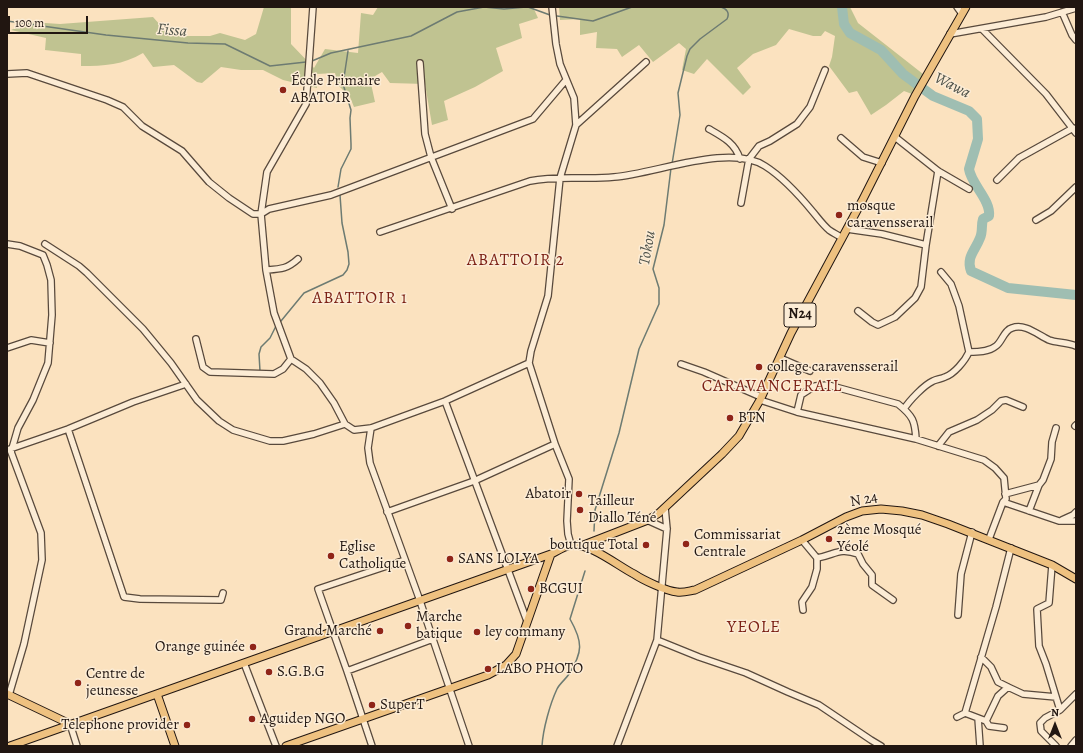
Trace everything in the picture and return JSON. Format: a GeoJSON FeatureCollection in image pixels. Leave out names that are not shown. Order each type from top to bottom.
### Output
{"type":"FeatureCollection","features":[{"type":"Feature","properties":{"kind":"main road","name":"N24"},"geometry":{"type":"LineString","coordinates":[[581,546],[647,520],[658,513],[722,454],[739,436],[760,398],[791,333],[882,163],[915,96],[964,10]]}},
{"type":"Feature","properties":{"kind":"main road","name":"N 24"},"geometry":{"type":"LineString","coordinates":[[581,546],[597,551],[635,575],[660,586],[676,592],[695,590],[802,540],[846,517],[862,511],[881,509],[922,514],[972,532],[1052,565],[1076,579]]}},
{"type":"Feature","properties":{"kind":"main road"},"geometry":{"type":"LineString","coordinates":[[10,746],[551,554],[571,545],[581,546]]}},
{"type":"Feature","properties":{"kind":"main road"},"geometry":{"type":"LineString","coordinates":[[286,746],[488,675],[506,665],[516,654],[551,554]]}},
{"type":"Feature","properties":{"kind":"main road"},"geometry":{"type":"LineString","coordinates":[[8,694],[70,724]]}},
{"type":"Feature","properties":{"kind":"main road"},"geometry":{"type":"LineString","coordinates":[[157,694],[175,746]]}},
{"type":"Feature","properties":{"kind":"street"},"geometry":{"type":"LineString","coordinates":[[313,7],[306,104],[267,172],[261,214],[266,270],[274,313],[291,359],[306,369],[320,383],[334,403],[344,424],[354,430],[371,428],[446,401],[529,363]]}},
{"type":"Feature","properties":{"kind":"street"},"geometry":{"type":"LineString","coordinates":[[552,7],[560,64],[574,98],[576,125],[560,178],[548,296],[531,351],[529,363],[555,444],[570,478],[567,521],[571,545]]}},
{"type":"Feature","properties":{"kind":"street"},"geometry":{"type":"LineString","coordinates":[[957,7],[964,10]]}},
{"type":"Feature","properties":{"kind":"street"},"geometry":{"type":"LineString","coordinates":[[950,34],[1046,17],[1076,8]]}},
{"type":"Feature","properties":{"kind":"street"},"geometry":{"type":"LineString","coordinates":[[1062,12],[1072,35],[1076,40]]}},
{"type":"Feature","properties":{"kind":"street"},"geometry":{"type":"LineString","coordinates":[[982,28],[1046,94],[1075,130],[1019,158],[998,180]]}},
{"type":"Feature","properties":{"kind":"street"},"geometry":{"type":"LineString","coordinates":[[576,125],[646,62]]}},
{"type":"Feature","properties":{"kind":"street"},"geometry":{"type":"LineString","coordinates":[[420,63],[425,134],[431,158],[452,209]]}},
{"type":"Feature","properties":{"kind":"street"},"geometry":{"type":"LineString","coordinates":[[741,203],[749,159],[759,146],[797,124],[810,107],[825,70]]}},
{"type":"Feature","properties":{"kind":"street"},"geometry":{"type":"LineString","coordinates":[[7,74],[26,73],[107,100],[123,107],[142,126],[182,151],[209,182],[253,214],[261,214],[269,209],[330,195],[533,119],[566,80]]}},
{"type":"Feature","properties":{"kind":"street"},"geometry":{"type":"LineString","coordinates":[[709,129],[724,138],[737,150],[740,159]]}},
{"type":"Feature","properties":{"kind":"street"},"geometry":{"type":"LineString","coordinates":[[895,137],[938,170],[969,189]]}},
{"type":"Feature","properties":{"kind":"street"},"geometry":{"type":"LineString","coordinates":[[841,138],[863,157],[882,163]]}},
{"type":"Feature","properties":{"kind":"street"},"geometry":{"type":"LineString","coordinates":[[380,232],[545,178],[614,177],[665,168],[688,162],[730,158],[749,159],[764,165],[790,185],[829,230],[842,238]]}},
{"type":"Feature","properties":{"kind":"street"},"geometry":{"type":"LineString","coordinates":[[858,311],[872,322],[878,324],[895,317],[915,298],[921,287],[938,170]]}},
{"type":"Feature","properties":{"kind":"street"},"geometry":{"type":"LineString","coordinates":[[1036,220],[1050,212],[1076,187]]}},
{"type":"Feature","properties":{"kind":"street"},"geometry":{"type":"LineString","coordinates":[[847,229],[882,234],[926,245]]}},
{"type":"Feature","properties":{"kind":"street"},"geometry":{"type":"LineString","coordinates":[[7,244],[20,246],[43,255],[51,280],[52,315],[48,363],[33,400],[9,449]]}},
{"type":"Feature","properties":{"kind":"street"},"geometry":{"type":"LineString","coordinates":[[45,244],[79,266],[87,273],[142,329],[171,363],[197,400],[219,421],[233,430],[270,441],[282,441],[314,434],[344,424]]}},
{"type":"Feature","properties":{"kind":"street"},"geometry":{"type":"LineString","coordinates":[[266,270],[280,269],[290,266],[298,259]]}},
{"type":"Feature","properties":{"kind":"street"},"geometry":{"type":"LineString","coordinates":[[904,409],[907,404],[932,381],[952,374],[969,352],[959,306],[951,284],[942,272]]}},
{"type":"Feature","properties":{"kind":"street"},"geometry":{"type":"LineString","coordinates":[[969,352],[985,351],[995,347],[1012,327],[1032,330],[1050,340],[1076,345]]}},
{"type":"Feature","properties":{"kind":"street"},"geometry":{"type":"LineString","coordinates":[[196,339],[203,367],[210,372],[274,374],[283,370],[291,359]]}},
{"type":"Feature","properties":{"kind":"street"},"geometry":{"type":"LineString","coordinates":[[7,348],[31,340],[50,343]]}},
{"type":"Feature","properties":{"kind":"street"},"geometry":{"type":"LineString","coordinates":[[780,358],[810,371]]}},
{"type":"Feature","properties":{"kind":"street"},"geometry":{"type":"LineString","coordinates":[[681,364],[704,372],[760,398],[797,412],[916,439],[984,460],[995,468],[1004,478],[1006,498],[1003,502],[989,539]]}},
{"type":"Feature","properties":{"kind":"street"},"geometry":{"type":"LineString","coordinates":[[9,449],[68,429],[133,402],[186,384]]}},
{"type":"Feature","properties":{"kind":"street"},"geometry":{"type":"LineString","coordinates":[[797,412],[801,395],[815,386],[828,384],[898,404],[915,423],[916,439]]}},
{"type":"Feature","properties":{"kind":"street"},"geometry":{"type":"LineString","coordinates":[[938,446],[949,432],[977,420],[992,410],[1001,401],[1006,400],[1023,407]]}},
{"type":"Feature","properties":{"kind":"street"},"geometry":{"type":"LineString","coordinates":[[446,401],[474,481],[527,621]]}},
{"type":"Feature","properties":{"kind":"street"},"geometry":{"type":"LineString","coordinates":[[371,428],[368,448],[370,463],[433,639],[469,746]]}},
{"type":"Feature","properties":{"kind":"street"},"geometry":{"type":"LineString","coordinates":[[1029,510],[1051,459],[1052,442],[1056,428]]}},
{"type":"Feature","properties":{"kind":"street"},"geometry":{"type":"LineString","coordinates":[[68,429],[124,597],[140,599],[221,600],[223,593]]}},
{"type":"Feature","properties":{"kind":"street"},"geometry":{"type":"LineString","coordinates":[[387,512],[474,481],[555,444]]}},
{"type":"Feature","properties":{"kind":"street"},"geometry":{"type":"LineString","coordinates":[[8,694],[24,644],[42,560],[41,533],[9,449]]}},
{"type":"Feature","properties":{"kind":"street"},"geometry":{"type":"LineString","coordinates":[[1005,494],[1039,486]]}},
{"type":"Feature","properties":{"kind":"street"},"geometry":{"type":"LineString","coordinates":[[1003,502],[1060,521],[1076,522]]}},
{"type":"Feature","properties":{"kind":"street"},"geometry":{"type":"LineString","coordinates":[[617,746],[657,640],[660,586],[666,529],[665,508]]}},
{"type":"Feature","properties":{"kind":"street"},"geometry":{"type":"LineString","coordinates":[[1060,521],[1076,512]]}},
{"type":"Feature","properties":{"kind":"street"},"geometry":{"type":"LineString","coordinates":[[647,520],[666,529]]}},
{"type":"Feature","properties":{"kind":"street"},"geometry":{"type":"LineString","coordinates":[[958,615],[961,574],[972,532]]}},
{"type":"Feature","properties":{"kind":"street"},"geometry":{"type":"LineString","coordinates":[[802,540],[817,558],[817,569],[812,587],[802,602],[803,610]]}},
{"type":"Feature","properties":{"kind":"street"},"geometry":{"type":"LineString","coordinates":[[957,717],[965,713],[1011,548]]}},
{"type":"Feature","properties":{"kind":"street"},"geometry":{"type":"LineString","coordinates":[[817,558],[826,557],[844,550],[858,554],[863,564],[872,575],[872,585],[893,600]]}},
{"type":"Feature","properties":{"kind":"street"},"geometry":{"type":"LineString","coordinates":[[372,746],[318,589],[405,560]]}},
{"type":"Feature","properties":{"kind":"street"},"geometry":{"type":"LineString","coordinates":[[1052,565],[1049,603],[1037,609],[1039,646],[1060,710]]}},
{"type":"Feature","properties":{"kind":"street"},"geometry":{"type":"LineString","coordinates":[[347,671],[433,639]]}},
{"type":"Feature","properties":{"kind":"street"},"geometry":{"type":"LineString","coordinates":[[657,640],[699,657],[746,673],[820,705],[881,746]]}},
{"type":"Feature","properties":{"kind":"street"},"geometry":{"type":"LineString","coordinates":[[981,657],[992,667],[998,682],[1023,694],[1056,697]]}},
{"type":"Feature","properties":{"kind":"street"},"geometry":{"type":"LineString","coordinates":[[244,663],[276,746]]}},
{"type":"Feature","properties":{"kind":"street"},"geometry":{"type":"LineString","coordinates":[[986,721],[998,696],[1008,687]]}},
{"type":"Feature","properties":{"kind":"street"},"geometry":{"type":"LineString","coordinates":[[1056,746],[1041,731],[1040,723],[1045,718],[1060,710],[1076,694]]}},
{"type":"Feature","properties":{"kind":"street"},"geometry":{"type":"LineString","coordinates":[[965,713],[986,721],[990,726],[1004,728]]}},
{"type":"Feature","properties":{"kind":"street"},"geometry":{"type":"LineString","coordinates":[[978,718],[980,746]]}},
{"type":"Feature","properties":{"kind":"street"},"geometry":{"type":"LineString","coordinates":[[70,724],[77,746]]}},
{"type":"Feature","properties":{"kind":"street"},"geometry":{"type":"LineString","coordinates":[[1071,746],[1076,740]]}},
{"type":"Feature","properties":{"kind":"green space"},"geometry":{"type":"Polygon","coordinates":[[[264,7],[291,7],[291,44],[314,68],[325,49],[358,53],[361,13],[373,15],[378,7],[533,7],[538,18],[519,24],[522,38],[496,48],[503,71],[475,87],[444,101],[448,120],[432,125],[425,84],[390,83],[382,72],[370,79],[375,102],[354,107],[350,97],[338,85],[335,73],[317,74],[317,88],[283,80],[263,70],[241,70],[221,67],[202,83],[197,82],[174,65],[153,67],[143,53],[128,60],[113,64],[81,66],[81,54],[45,50],[46,38],[11,30],[30,22],[60,24],[153,17],[170,36],[210,36],[220,33],[245,40],[256,34],[264,7]]]}},
{"type":"Feature","properties":{"kind":"green space"},"geometry":{"type":"Polygon","coordinates":[[[559,7],[850,7],[858,23],[923,74],[912,94],[904,91],[871,115],[857,91],[849,93],[829,66],[835,36],[825,31],[821,36],[813,36],[789,29],[776,45],[753,54],[737,68],[751,87],[743,95],[707,59],[694,74],[682,70],[686,49],[679,43],[653,62],[639,45],[622,57],[617,49],[596,48],[597,32],[580,35],[580,19],[560,20],[559,7]]]}},
{"type":"Feature","properties":{"kind":"waterway","name":"Fissa"},"geometry":{"type":"LineString","coordinates":[[312,61],[331,53],[411,36],[457,12],[484,7],[504,9],[526,7]]}},
{"type":"Feature","properties":{"kind":"waterway","name":"Fissa"},"geometry":{"type":"LineString","coordinates":[[528,7],[550,15]]}},
{"type":"Feature","properties":{"kind":"waterway","name":"Fissa"},"geometry":{"type":"LineString","coordinates":[[557,16],[593,21],[632,7]]}},
{"type":"Feature","properties":{"kind":"waterway","name":"Tokou"},"geometry":{"type":"LineString","coordinates":[[672,164],[680,115],[678,93],[687,56],[690,49],[700,39],[727,19],[727,12],[721,7]]}},
{"type":"Feature","properties":{"kind":"waterway","name":"Wawa"},"geometry":{"type":"LineString","coordinates":[[842,7],[844,24],[850,33],[881,50],[903,74],[933,96],[969,111],[977,119],[978,139],[969,169],[973,180],[987,204],[989,216],[983,219],[981,236],[970,258],[971,271],[1008,288],[1076,295]]}},
{"type":"Feature","properties":{"kind":"waterway","name":"Fissa"},"geometry":{"type":"LineString","coordinates":[[7,21],[106,35],[188,43],[225,44],[270,66],[306,62]]}},
{"type":"Feature","properties":{"kind":"waterway"},"geometry":{"type":"LineString","coordinates":[[338,187],[341,169],[351,149],[351,110],[343,84],[348,51]]}},
{"type":"Feature","properties":{"kind":"waterway","name":"Tokou"},"geometry":{"type":"LineString","coordinates":[[594,531],[595,510],[619,433],[639,349],[659,304],[659,288],[653,269],[664,225],[671,168]]}},
{"type":"Feature","properties":{"kind":"waterway"},"geometry":{"type":"LineString","coordinates":[[281,321],[304,293],[343,275],[347,270],[349,264],[348,252],[342,223],[340,195]]}},
{"type":"Feature","properties":{"kind":"waterway"},"geometry":{"type":"LineString","coordinates":[[260,371],[259,354],[261,347],[270,338],[276,326]]}},
{"type":"Feature","properties":{"kind":"waterway"},"geometry":{"type":"LineString","coordinates":[[542,746],[545,724],[554,695],[558,687],[568,676],[574,666],[579,653],[579,641],[570,619],[585,571]]}},
{"type":"Feature","properties":{"kind":"place","name":"École Primaire ABATOIR"},"geometry":{"type":"Point","coordinates":[283,90]}},
{"type":"Feature","properties":{"kind":"place","name":"mosque caravensserail"},"geometry":{"type":"Point","coordinates":[839,215]}},
{"type":"Feature","properties":{"kind":"place","name":"college caravensserail"},"geometry":{"type":"Point","coordinates":[759,367]}},
{"type":"Feature","properties":{"kind":"place","name":"BTN"},"geometry":{"type":"Point","coordinates":[730,418]}},
{"type":"Feature","properties":{"kind":"place","name":"Abatoir"},"geometry":{"type":"Point","coordinates":[579,494]}},
{"type":"Feature","properties":{"kind":"place","name":"Tailleur Diallo Téné"},"geometry":{"type":"Point","coordinates":[580,510]}},
{"type":"Feature","properties":{"kind":"place","name":"2ème Mosqué Yéolé"},"geometry":{"type":"Point","coordinates":[829,539]}},
{"type":"Feature","properties":{"kind":"place","name":"Commissariat Centrale"},"geometry":{"type":"Point","coordinates":[686,544]}},
{"type":"Feature","properties":{"kind":"place","name":"boutique Total"},"geometry":{"type":"Point","coordinates":[646,545]}},
{"type":"Feature","properties":{"kind":"place","name":"Eglise Catholique"},"geometry":{"type":"Point","coordinates":[331,556]}},
{"type":"Feature","properties":{"kind":"place","name":"SANS LOI YA"},"geometry":{"type":"Point","coordinates":[450,559]}},
{"type":"Feature","properties":{"kind":"place","name":"BCGUI"},"geometry":{"type":"Point","coordinates":[531,589]}},
{"type":"Feature","properties":{"kind":"place","name":"Marche batique"},"geometry":{"type":"Point","coordinates":[408,626]}},
{"type":"Feature","properties":{"kind":"place","name":"Grand Marché"},"geometry":{"type":"Point","coordinates":[380,631]}},
{"type":"Feature","properties":{"kind":"place","name":"ley commany"},"geometry":{"type":"Point","coordinates":[477,632]}},
{"type":"Feature","properties":{"kind":"place","name":"Orange guinée"},"geometry":{"type":"Point","coordinates":[253,647]}},
{"type":"Feature","properties":{"kind":"place","name":"LABO PHOTO"},"geometry":{"type":"Point","coordinates":[488,669]}},
{"type":"Feature","properties":{"kind":"place","name":"S.G.B.G"},"geometry":{"type":"Point","coordinates":[269,672]}},
{"type":"Feature","properties":{"kind":"place","name":"Centre de jeunesse"},"geometry":{"type":"Point","coordinates":[78,683]}},
{"type":"Feature","properties":{"kind":"place","name":"SuperT"},"geometry":{"type":"Point","coordinates":[372,705]}},
{"type":"Feature","properties":{"kind":"place","name":"Aguidep NGO"},"geometry":{"type":"Point","coordinates":[252,719]}},
{"type":"Feature","properties":{"kind":"place","name":"Telephone provider"},"geometry":{"type":"Point","coordinates":[187,725]}},
{"type":"Feature","properties":{"kind":"district","name":"ABATTOIR 2"},"geometry":{"type":"Point","coordinates":[516,261]}},
{"type":"Feature","properties":{"kind":"district","name":"ABATTOIR 1"},"geometry":{"type":"Point","coordinates":[360,299]}},
{"type":"Feature","properties":{"kind":"district","name":"CARAVANCERAIL"},"geometry":{"type":"Point","coordinates":[772,387]}},
{"type":"Feature","properties":{"kind":"district","name":"YEOLE"},"geometry":{"type":"Point","coordinates":[754,628]}}]}
